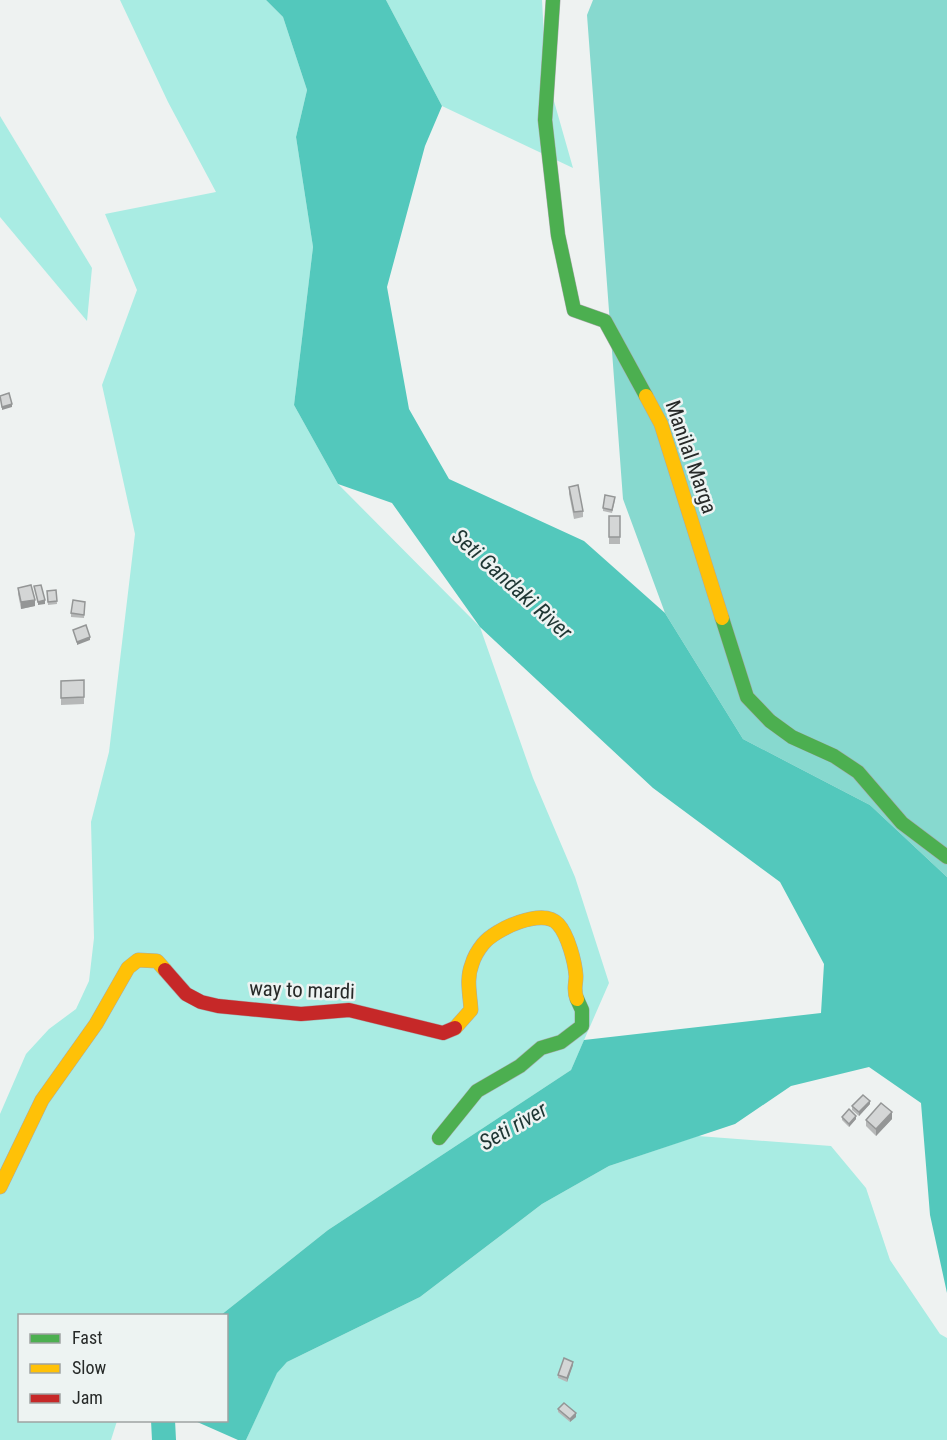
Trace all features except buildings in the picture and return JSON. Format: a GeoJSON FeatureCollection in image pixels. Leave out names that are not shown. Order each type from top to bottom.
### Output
{"type":"FeatureCollection","features":[{"type":"Feature","properties":{"kind":"street","name":"Manilal Marga"},"geometry":{"type":"LineString","coordinates":[[553,0],[544,120],[558,235],[574,310],[605,321],[661,424],[747,697],[770,721],[792,737],[834,756],[858,772],[902,823],[947,857]]}},
{"type":"Feature","properties":{"kind":"street","name":"way to mardi"},"geometry":{"type":"LineString","coordinates":[[0,1187],[42,1100],[96,1024],[116,993],[128,968],[138,960],[157,961],[186,994],[201,1002],[261,1012],[302,1014],[349,1010],[443,1033],[458,1027],[471,1010],[468,978],[472,962],[484,942],[524,919],[545,917],[557,922],[565,935],[576,976],[574,992],[582,1010],[582,1026],[561,1042],[541,1048],[520,1066],[477,1091],[439,1138]]}},
{"type":"Feature","properties":{"kind":"shaded area"},"geometry":{"type":"Polygon","coordinates":[[[120,0],[266,0],[283,17],[307,90],[296,137],[313,247],[294,405],[338,484],[480,627],[533,778],[575,877],[609,983],[571,1070],[328,1230],[222,1314],[18,1314],[18,1422],[117,1422],[111,1440],[0,1440],[0,1114],[26,1054],[49,1029],[76,1009],[89,981],[94,938],[91,822],[109,752],[135,534],[102,385],[137,290],[105,214],[216,192],[168,102],[120,0]]]}},
{"type":"Feature","properties":{"kind":"shaded area"},"geometry":{"type":"Polygon","coordinates":[[[386,0],[542,0],[546,73],[573,168],[442,106],[386,0]]]}},
{"type":"Feature","properties":{"kind":"shaded area"},"geometry":{"type":"Polygon","coordinates":[[[593,0],[947,0],[947,877],[870,805],[743,739],[665,613],[623,499],[587,15],[593,0]]]}},
{"type":"Feature","properties":{"kind":"shaded area"},"geometry":{"type":"Polygon","coordinates":[[[0,116],[92,268],[87,321],[0,217],[0,116]]]}},
{"type":"Feature","properties":{"kind":"shaded area"},"geometry":{"type":"Polygon","coordinates":[[[698,1136],[831,1146],[866,1188],[890,1260],[940,1334],[947,1338],[947,1440],[246,1440],[277,1372],[287,1362],[420,1297],[542,1204],[609,1166],[698,1136]]]}},
{"type":"Feature","properties":{"kind":"water","name":"Seti Gandaki River"},"geometry":{"type":"Polygon","coordinates":[[[266,0],[386,0],[442,106],[425,146],[387,287],[409,409],[449,479],[584,541],[665,613],[743,739],[870,805],[947,877],[947,1293],[930,1215],[921,1103],[869,1067],[791,1086],[735,1124],[609,1166],[542,1204],[420,1297],[287,1362],[277,1373],[246,1440],[238,1440],[197,1422],[228,1422],[228,1314],[222,1314],[328,1230],[571,1070],[584,1040],[821,1013],[824,964],[780,882],[653,788],[480,627],[392,503],[338,484],[294,405],[313,247],[296,137],[307,90],[283,17],[266,0]]]}},
{"type":"Feature","properties":{"kind":"waterway","name":"Seti river"},"geometry":{"type":"LineString","coordinates":[[163,1422],[164,1440]]}},
{"type":"Feature","properties":{"kind":"traffic: fast"},"geometry":{"type":"LineString","coordinates":[[553,0],[545,120],[558,235],[574,310],[605,321],[646,396]]}},
{"type":"Feature","properties":{"kind":"traffic: fast"},"geometry":{"type":"LineString","coordinates":[[722,618],[747,697],[770,721],[792,737],[834,756],[858,772],[902,823],[947,857]]}},
{"type":"Feature","properties":{"kind":"traffic: fast"},"geometry":{"type":"LineString","coordinates":[[439,1138],[477,1091],[520,1066],[541,1048],[561,1042],[582,1026],[582,1010],[577,999]]}},
{"type":"Feature","properties":{"kind":"traffic: slow"},"geometry":{"type":"LineString","coordinates":[[646,396],[661,424],[722,618]]}},
{"type":"Feature","properties":{"kind":"traffic: slow"},"geometry":{"type":"LineString","coordinates":[[455,1028],[471,1010],[469,975],[480,948],[498,932],[531,919],[551,919],[562,929],[574,964],[577,999]]}},
{"type":"Feature","properties":{"kind":"traffic: slow"},"geometry":{"type":"LineString","coordinates":[[0,1187],[42,1100],[96,1024],[128,968],[138,960],[157,961],[165,970]]}},
{"type":"Feature","properties":{"kind":"traffic: jam"},"geometry":{"type":"LineString","coordinates":[[165,970],[186,994],[201,1002],[218,1006],[301,1014],[349,1010],[443,1033],[455,1028]]}}]}
